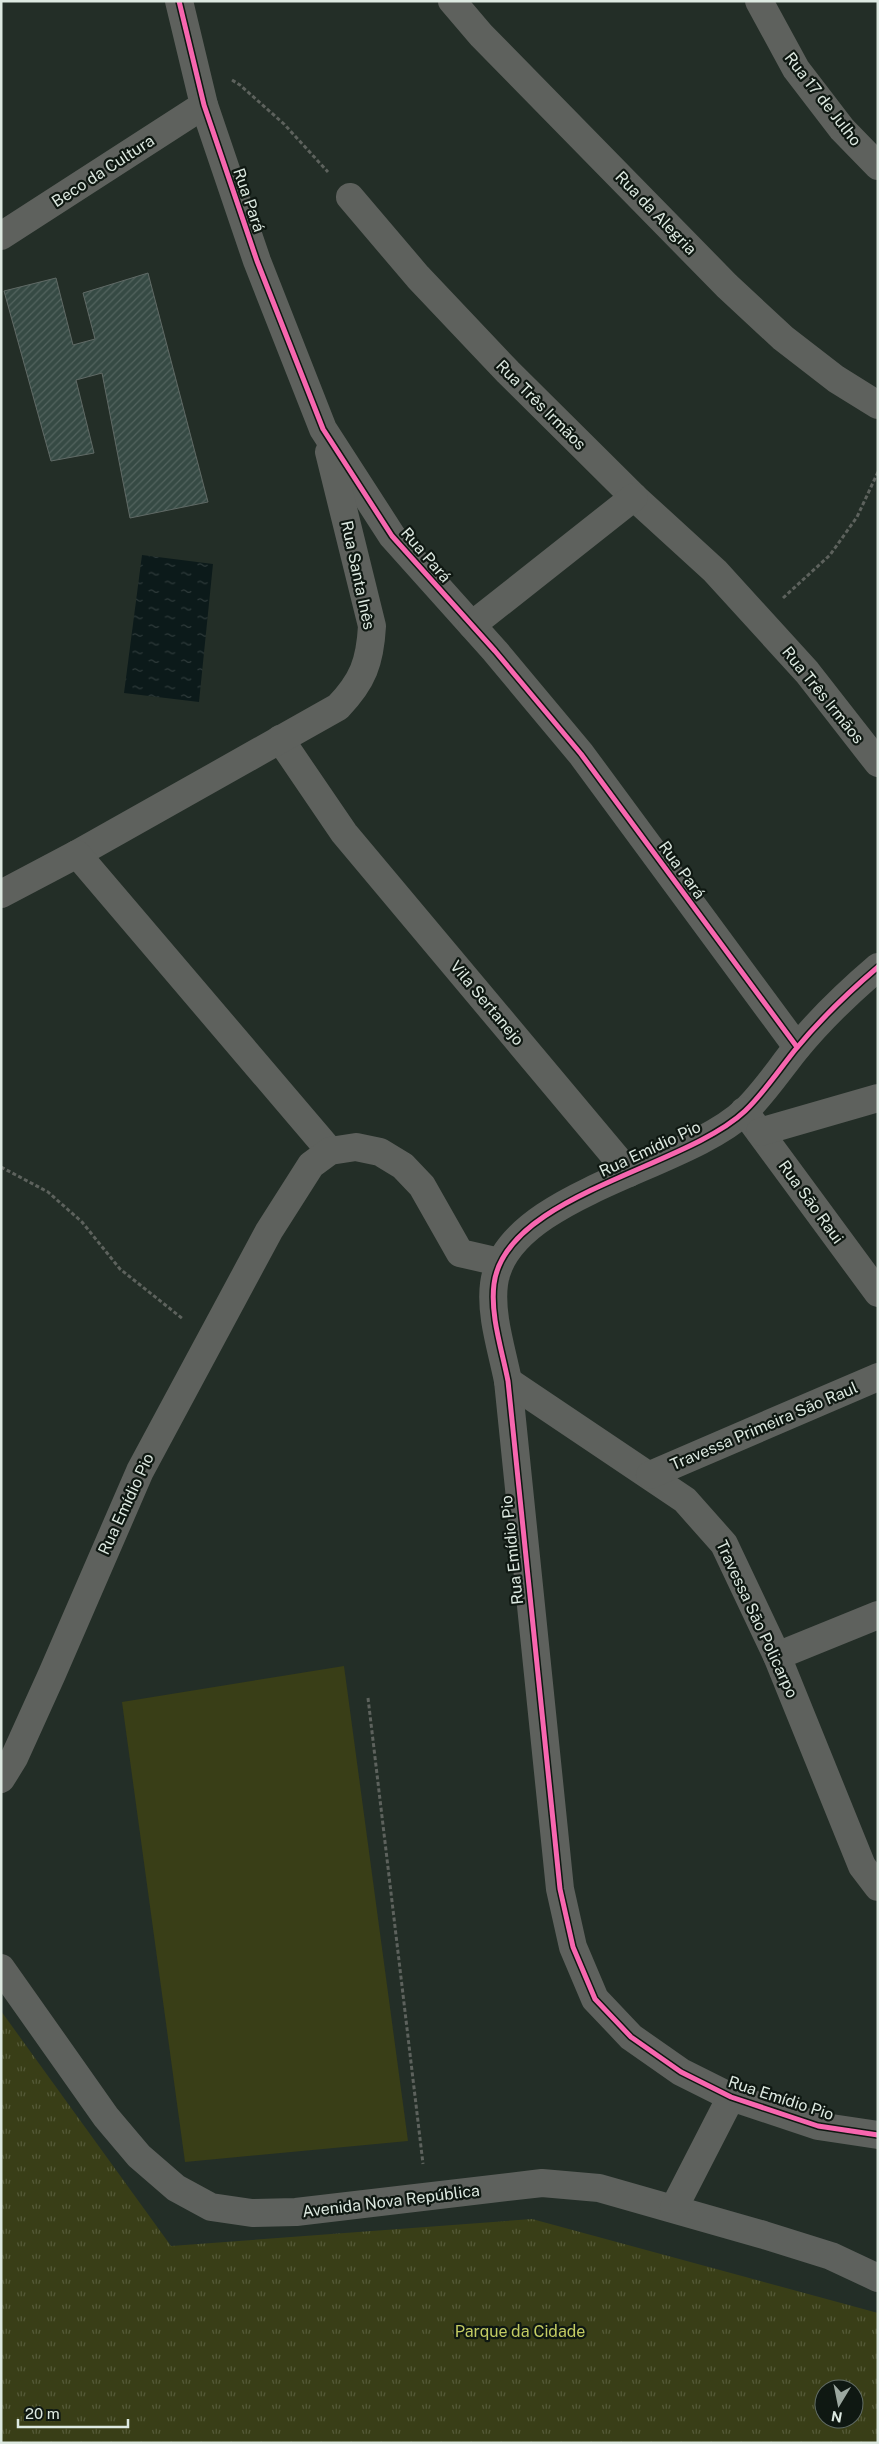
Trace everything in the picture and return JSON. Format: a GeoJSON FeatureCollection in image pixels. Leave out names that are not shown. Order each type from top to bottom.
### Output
{"type":"FeatureCollection","features":[{"type":"Feature","properties":{"kind":"street","name":"Rua Pará"},"geometry":{"type":"LineString","coordinates":[[179,1],[204,105],[257,261],[324,428],[392,536],[472,625],[582,754],[797,1047]]}},
{"type":"Feature","properties":{"kind":"street","name":"Rua da Alegria"},"geometry":{"type":"LineString","coordinates":[[452,1],[481,35],[727,286],[783,338],[836,379],[878,406]]}},
{"type":"Feature","properties":{"kind":"street","name":"Rua 17 de Julho"},"geometry":{"type":"LineString","coordinates":[[759,1],[780,43],[796,69],[842,129],[878,166]]}},
{"type":"Feature","properties":{"kind":"street","name":"Beco da Cultura"},"geometry":{"type":"LineString","coordinates":[[1,236],[204,105]]}},
{"type":"Feature","properties":{"kind":"street","name":"Rua Três Irmãos"},"geometry":{"type":"LineString","coordinates":[[350,197],[418,277],[470,332],[634,497],[715,571],[807,672],[878,763]]}},
{"type":"Feature","properties":{"kind":"street","name":"Rua Santa Inês"},"geometry":{"type":"LineString","coordinates":[[1,894],[77,854],[338,707],[354,690],[370,655],[372,626],[324,428]]}},
{"type":"Feature","properties":{"kind":"street"},"geometry":{"type":"LineString","coordinates":[[472,625],[634,497]]}},
{"type":"Feature","properties":{"kind":"street","name":"Vila Sertanejo"},"geometry":{"type":"LineString","coordinates":[[280,739],[344,833],[629,1173]]}},
{"type":"Feature","properties":{"kind":"street"},"geometry":{"type":"LineString","coordinates":[[77,854],[330,1151]]}},
{"type":"Feature","properties":{"kind":"street","name":"Rua Emídio Pio"},"geometry":{"type":"LineString","coordinates":[[878,967],[797,1047],[752,1122],[713,1133],[676,1153],[629,1173],[543,1216],[516,1240],[498,1262],[494,1284],[494,1312],[508,1381],[560,1889],[573,1947],[595,1999],[631,2037],[681,2072],[731,2097],[818,2126],[878,2135]]}},
{"type":"Feature","properties":{"kind":"street"},"geometry":{"type":"LineString","coordinates":[[752,1122],[878,1098]]}},
{"type":"Feature","properties":{"kind":"street","name":"Rua São Raui"},"geometry":{"type":"LineString","coordinates":[[752,1122],[878,1293]]}},
{"type":"Feature","properties":{"kind":"street","name":"Rua Emídio Pio"},"geometry":{"type":"LineString","coordinates":[[1,1779],[14,1758],[140,1471],[269,1231],[311,1165],[330,1151],[356,1147],[380,1152],[403,1166],[422,1186],[460,1253],[498,1262]]}},
{"type":"Feature","properties":{"kind":"street","name":"Travessa Primeira São Raul"},"geometry":{"type":"LineString","coordinates":[[650,1476],[878,1377]]}},
{"type":"Feature","properties":{"kind":"street","name":"Travessa São Policarpo"},"geometry":{"type":"LineString","coordinates":[[508,1381],[685,1500],[724,1544],[778,1656],[873,1871]]}},
{"type":"Feature","properties":{"kind":"street"},"geometry":{"type":"LineString","coordinates":[[778,1656],[878,1615]]}},
{"type":"Feature","properties":{"kind":"street","name":"Avenida Nova República"},"geometry":{"type":"LineString","coordinates":[[1,1968],[106,2117],[139,2156],[176,2188],[211,2207],[252,2213],[296,2212],[542,2183],[599,2188],[674,2208],[831,2256],[878,2278]]}},
{"type":"Feature","properties":{"kind":"street"},"geometry":{"type":"LineString","coordinates":[[674,2208],[731,2097]]}},
{"type":"Feature","properties":{"kind":"path"},"geometry":{"type":"LineString","coordinates":[[193,61],[240,85],[284,124],[350,197]]}},
{"type":"Feature","properties":{"kind":"path"},"geometry":{"type":"LineString","coordinates":[[760,620],[830,555],[856,517],[878,472]]}},
{"type":"Feature","properties":{"kind":"path"},"geometry":{"type":"LineString","coordinates":[[1,1168],[48,1192],[82,1222],[120,1269],[210,1340]]}},
{"type":"Feature","properties":{"kind":"path"},"geometry":{"type":"LineString","coordinates":[[368,1698],[426,2197]]}},
{"type":"Feature","properties":{"kind":"green space"},"geometry":{"type":"Polygon","coordinates":[[[344,1666],[408,2141],[185,2162],[122,1702],[344,1666]]]}},
{"type":"Feature","properties":{"kind":"green space","name":"Parque da Cidade"},"geometry":{"type":"Polygon","coordinates":[[[1,2011],[171,2246],[532,2219],[878,2313],[878,2443],[1,2443],[1,2011]]]}},
{"type":"Feature","properties":{"kind":"water"},"geometry":{"type":"Polygon","coordinates":[[[142,555],[213,564],[199,702],[124,693],[142,555]]]}},
{"type":"Feature","properties":{"kind":"building"},"geometry":{"type":"Polygon","coordinates":[[[148,273],[208,502],[130,518],[102,373],[76,380],[94,453],[51,461],[4,291],[56,278],[73,345],[95,339],[83,293],[148,273]]]}},
{"type":"Feature","properties":{"kind":"cycle path"},"geometry":{"type":"LineString","coordinates":[[179,1],[204,105],[257,261],[323,429],[392,536],[495,651],[581,754],[797,1047]]}},
{"type":"Feature","properties":{"kind":"cycle path"},"geometry":{"type":"LineString","coordinates":[[878,967],[814,1028],[765,1090],[745,1111],[717,1131],[682,1150],[562,1205],[529,1227],[505,1253],[494,1284],[493,1296],[497,1332],[508,1381],[560,1889],[573,1947],[595,1999],[631,2037],[681,2072],[731,2097],[818,2126],[878,2135]]}}]}
